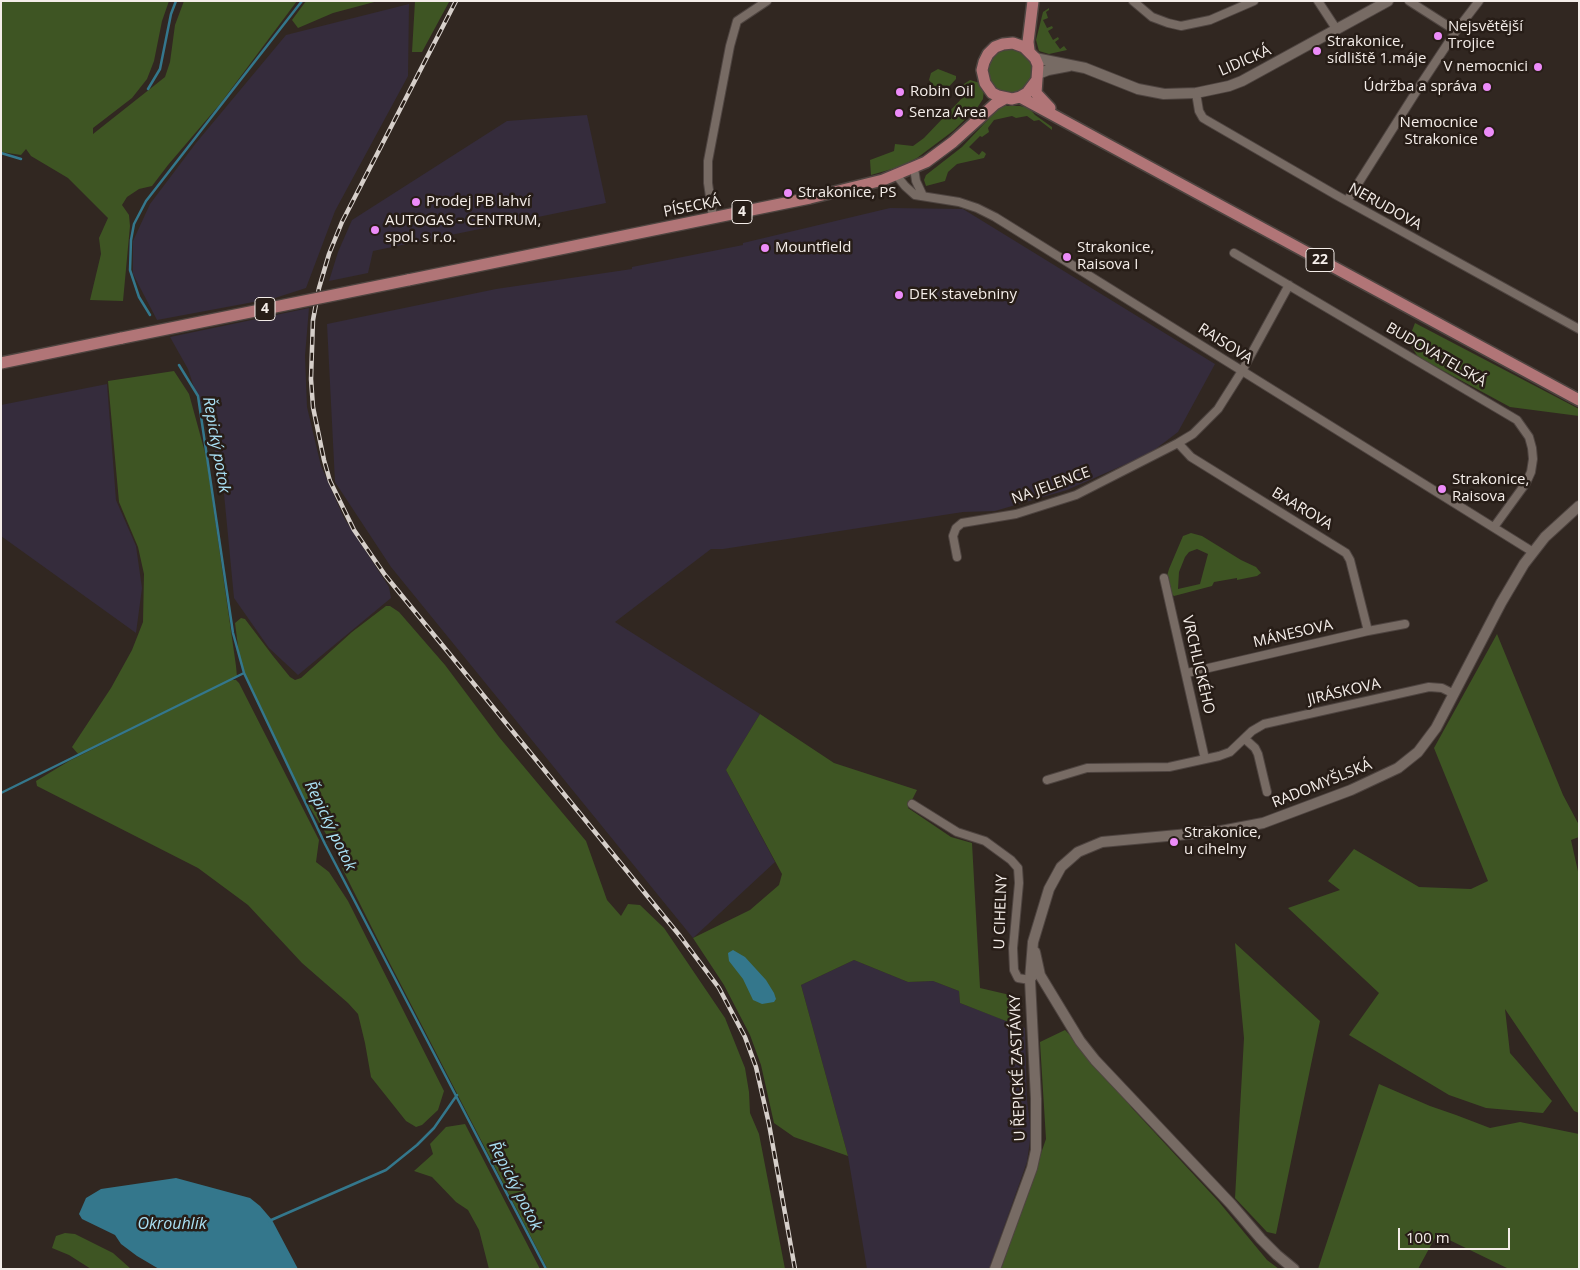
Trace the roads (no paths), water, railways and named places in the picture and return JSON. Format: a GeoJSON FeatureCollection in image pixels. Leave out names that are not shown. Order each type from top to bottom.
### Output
{"type":"FeatureCollection","features":[{"type":"Feature","properties":{"kind":"main road","name":"LIDICKÁ"},"geometry":{"type":"LineString","coordinates":[[1032,54],[1098,72],[1138,89],[1164,94],[1196,93],[1229,86],[1242,81],[1386,2]]}},
{"type":"Feature","properties":{"kind":"main road"},"geometry":{"type":"LineString","coordinates":[[1013,43],[1023,31],[1032,5]]}},
{"type":"Feature","properties":{"kind":"main road"},"geometry":{"type":"LineString","coordinates":[[1032,5],[1028,42],[1038,65],[1037,77],[1027,93],[1020,97],[1004,98],[992,93],[983,79],[982,70],[988,54],[995,47],[1003,44],[1019,44],[1032,54]]}},
{"type":"Feature","properties":{"kind":"main road","name":"LIDICKÁ"},"geometry":{"type":"LineString","coordinates":[[1037,77],[1048,70],[1074,66]]}},
{"type":"Feature","properties":{"kind":"main road","name":"22"},"geometry":{"type":"LineString","coordinates":[[1037,77],[1035,88],[1038,97],[1062,119]]}},
{"type":"Feature","properties":{"kind":"main road","name":"PÍSECKÁ"},"geometry":{"type":"LineString","coordinates":[[968,128],[985,103],[988,88]]}},
{"type":"Feature","properties":{"kind":"main road","name":"22"},"geometry":{"type":"LineString","coordinates":[[1020,97],[1579,400]]}},
{"type":"Feature","properties":{"kind":"main road","name":"PÍSECKÁ"},"geometry":{"type":"LineString","coordinates":[[1,363],[408,280],[712,213],[837,192],[897,176],[914,168],[941,152],[1004,98]]}},
{"type":"Feature","properties":{"kind":"main road","name":"RADOMYŠLSKÁ"},"geometry":{"type":"LineString","coordinates":[[1030,980],[1033,942],[1054,878],[1061,867],[1078,852],[1102,842],[1221,832],[1263,823],[1352,790],[1398,768],[1418,752],[1436,728],[1509,589],[1533,552],[1579,506]]}},
{"type":"Feature","properties":{"kind":"main road"},"geometry":{"type":"LineString","coordinates":[[1033,942],[1040,975],[1080,1041],[1095,1060],[1231,1204],[1261,1239],[1294,1269]]}},
{"type":"Feature","properties":{"kind":"main road","name":"U ŘEPICKÉ ZASTÁVKY"},"geometry":{"type":"LineString","coordinates":[[994,1269],[1032,1168],[1036,1150],[1036,1099],[1030,980]]}},
{"type":"Feature","properties":{"kind":"street","name":"PÍSECKÁ"},"geometry":{"type":"LineString","coordinates":[[712,213],[708,161],[724,70],[737,20],[767,1]]}},
{"type":"Feature","properties":{"kind":"street"},"geometry":{"type":"LineString","coordinates":[[1133,1],[1152,17],[1181,26],[1210,20],[1254,1]]}},
{"type":"Feature","properties":{"kind":"street"},"geometry":{"type":"LineString","coordinates":[[1318,1],[1337,30]]}},
{"type":"Feature","properties":{"kind":"street"},"geometry":{"type":"LineString","coordinates":[[1409,1],[1456,31]]}},
{"type":"Feature","properties":{"kind":"street"},"geometry":{"type":"LineString","coordinates":[[1347,201],[1420,84],[1479,1]]}},
{"type":"Feature","properties":{"kind":"street","name":"NERUDOVA"},"geometry":{"type":"LineString","coordinates":[[1196,93],[1198,108],[1203,118],[1347,201],[1578,328]]}},
{"type":"Feature","properties":{"kind":"street"},"geometry":{"type":"LineString","coordinates":[[914,168],[916,180],[923,196]]}},
{"type":"Feature","properties":{"kind":"street","name":"RAISOVA"},"geometry":{"type":"LineString","coordinates":[[897,176],[909,191],[916,195],[944,198],[968,205],[995,217],[1533,552]]}},
{"type":"Feature","properties":{"kind":"street","name":"BUDOVATELSKÁ"},"geometry":{"type":"LineString","coordinates":[[1234,253],[1511,416],[1524,428],[1532,448],[1531,472],[1526,483],[1494,527]]}},
{"type":"Feature","properties":{"kind":"street","name":"NA JELENCE"},"geometry":{"type":"LineString","coordinates":[[957,557],[954,536],[956,528],[962,523],[1016,514],[1076,495],[1193,434],[1218,409],[1242,371],[1289,285]]}},
{"type":"Feature","properties":{"kind":"street","name":"BAAROVA"},"geometry":{"type":"LineString","coordinates":[[1178,443],[1191,457],[1346,553],[1350,560],[1368,631]]}},
{"type":"Feature","properties":{"kind":"street","name":"VRCHLICKÉHO"},"geometry":{"type":"LineString","coordinates":[[1164,578],[1205,759]]}},
{"type":"Feature","properties":{"kind":"street","name":"MÁNESOVA"},"geometry":{"type":"LineString","coordinates":[[1187,673],[1405,624]]}},
{"type":"Feature","properties":{"kind":"street","name":"JIRÁSKOVA"},"geometry":{"type":"LineString","coordinates":[[1047,780],[1087,768],[1169,767],[1225,755],[1252,731],[1264,724],[1429,687],[1442,688],[1454,694]]}},
{"type":"Feature","properties":{"kind":"street"},"geometry":{"type":"LineString","coordinates":[[1245,738],[1258,754],[1267,792]]}},
{"type":"Feature","properties":{"kind":"street","name":"U CIHELNY"},"geometry":{"type":"LineString","coordinates":[[912,804],[957,832],[985,841],[1011,860],[1018,868],[1019,883],[1013,948],[1014,970],[1018,978],[1030,980]]}},
{"type":"Feature","properties":{"kind":"street"},"geometry":{"type":"LineString","coordinates":[[1030,980],[1035,975],[1040,975]]}},
{"type":"Feature","properties":{"kind":"water"},"geometry":{"type":"Polygon","coordinates":[[[733,950],[745,957],[766,980],[774,993],[776,999],[774,1002],[762,1004],[753,1000],[743,979],[729,961],[728,953],[733,950]]]}},
{"type":"Feature","properties":{"kind":"water","name":"Okrouhlík"},"geometry":{"type":"Polygon","coordinates":[[[176,1178],[250,1198],[272,1220],[298,1269],[159,1269],[121,1244],[115,1235],[82,1219],[79,1214],[86,1198],[101,1189],[176,1178]]]}},
{"type":"Feature","properties":{"kind":"waterway"},"geometry":{"type":"LineString","coordinates":[[148,89],[160,69],[171,14],[176,1]]}},
{"type":"Feature","properties":{"kind":"waterway","name":"Řepický potok"},"geometry":{"type":"LineString","coordinates":[[150,315],[139,297],[130,270],[131,240],[134,224],[146,201],[302,1]]}},
{"type":"Feature","properties":{"kind":"waterway"},"geometry":{"type":"LineString","coordinates":[[1,153],[21,159]]}},
{"type":"Feature","properties":{"kind":"waterway","name":"Řepický potok"},"geometry":{"type":"LineString","coordinates":[[179,365],[198,396],[233,633],[244,673],[325,844],[546,1269]]}},
{"type":"Feature","properties":{"kind":"waterway"},"geometry":{"type":"LineString","coordinates":[[1,793],[244,673]]}},
{"type":"Feature","properties":{"kind":"waterway"},"geometry":{"type":"LineString","coordinates":[[269,1221],[386,1170],[417,1145],[434,1128],[457,1095]]}},
{"type":"Feature","properties":{"kind":"railway"},"geometry":{"type":"LineString","coordinates":[[456,1],[342,222],[329,254],[319,288],[313,320],[311,379],[313,407],[324,460],[330,481],[354,530],[385,575],[680,936],[719,988],[745,1037],[756,1067],[769,1124],[795,1269]]}},
{"type":"Feature","properties":{"kind":"place","name":"Nejsvětější Trojice"},"geometry":{"type":"Point","coordinates":[1438,36]}},
{"type":"Feature","properties":{"kind":"place","name":"Strakonice, sídliště 1.máje"},"geometry":{"type":"Point","coordinates":[1317,51]}},
{"type":"Feature","properties":{"kind":"place","name":"V nemocnici"},"geometry":{"type":"Point","coordinates":[1538,67]}},
{"type":"Feature","properties":{"kind":"place","name":"Údržba a správa"},"geometry":{"type":"Point","coordinates":[1487,87]}},
{"type":"Feature","properties":{"kind":"place","name":"Robin Oil"},"geometry":{"type":"Point","coordinates":[900,92]}},
{"type":"Feature","properties":{"kind":"place","name":"Senza Area"},"geometry":{"type":"Point","coordinates":[899,113]}},
{"type":"Feature","properties":{"kind":"place","name":"Nemocnice Strakonice"},"geometry":{"type":"Point","coordinates":[1489,132]}},
{"type":"Feature","properties":{"kind":"place","name":"Strakonice, PS"},"geometry":{"type":"Point","coordinates":[788,193]}},
{"type":"Feature","properties":{"kind":"place","name":"Prodej PB lahví"},"geometry":{"type":"Point","coordinates":[416,202]}},
{"type":"Feature","properties":{"kind":"place","name":"AUTOGAS - CENTRUM, spol. s r.o."},"geometry":{"type":"Point","coordinates":[375,230]}},
{"type":"Feature","properties":{"kind":"place","name":"Mountfield"},"geometry":{"type":"Point","coordinates":[765,248]}},
{"type":"Feature","properties":{"kind":"place","name":"Strakonice, Raisova I"},"geometry":{"type":"Point","coordinates":[1067,257]}},
{"type":"Feature","properties":{"kind":"place","name":"DEK stavebniny"},"geometry":{"type":"Point","coordinates":[899,295]}},
{"type":"Feature","properties":{"kind":"place","name":"Strakonice, Raisova"},"geometry":{"type":"Point","coordinates":[1442,489]}},
{"type":"Feature","properties":{"kind":"place","name":"Strakonice, u cihelny"},"geometry":{"type":"Point","coordinates":[1174,842]}}]}
